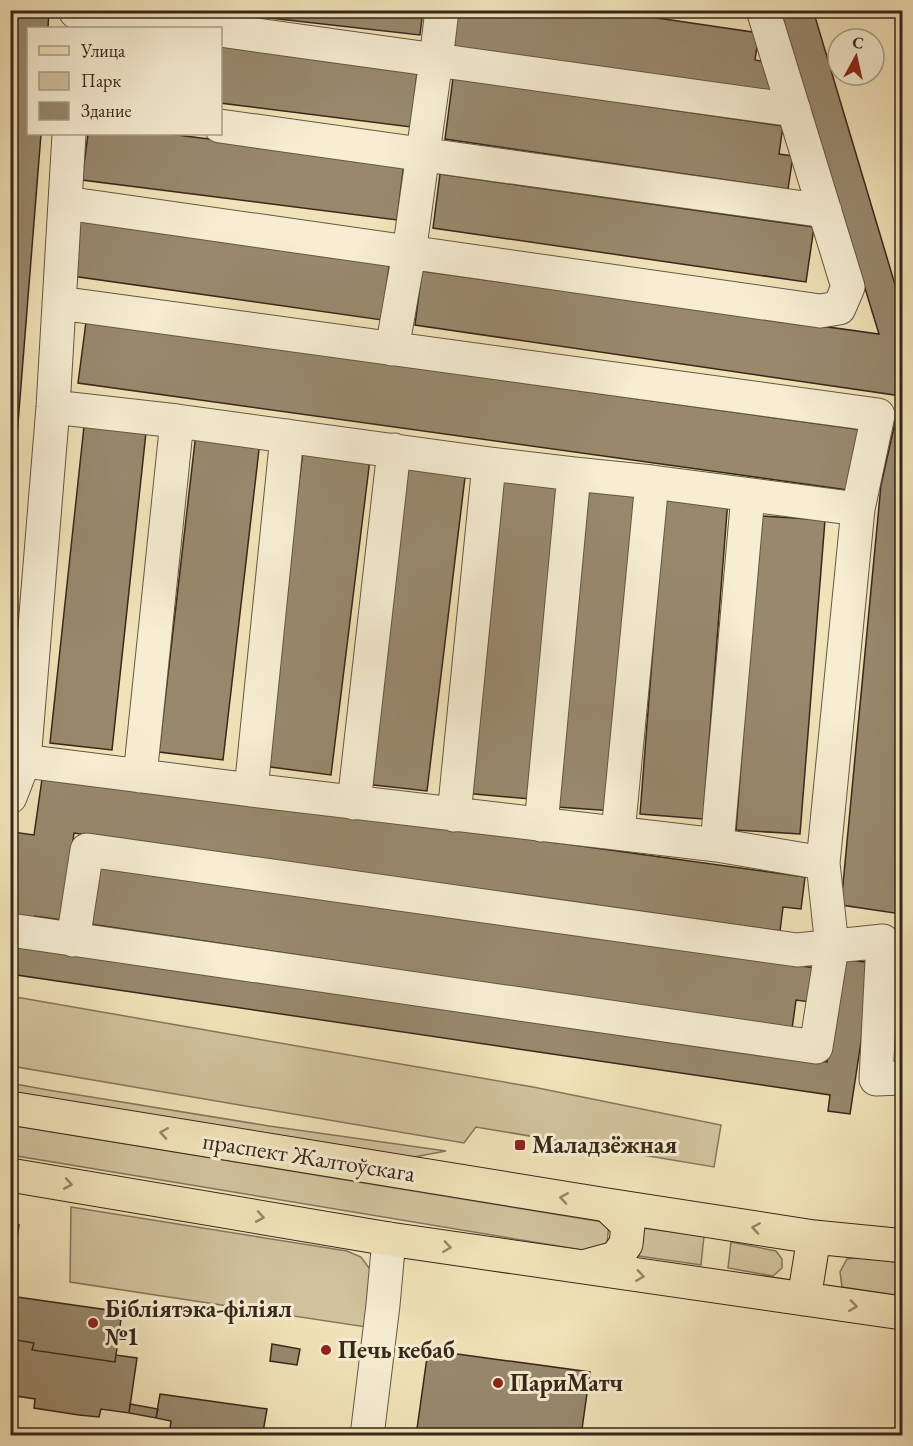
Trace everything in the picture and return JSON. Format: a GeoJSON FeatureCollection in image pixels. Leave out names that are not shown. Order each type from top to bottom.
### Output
{"type":"FeatureCollection","features":[{"type":"Feature","properties":{"kind":"main road","name":"праспект Жалтоўскага"},"geometry":{"type":"LineString","coordinates":[[10,1108],[814,1237],[899,1245]]}},
{"type":"Feature","properties":{"kind":"main road"},"geometry":{"type":"LineString","coordinates":[[10,1175],[389,1239],[903,1313]]}},
{"type":"Feature","properties":{"kind":"main road"},"geometry":{"type":"LineString","coordinates":[[581,1267],[616,1258],[626,1244],[628,1225],[607,1205]]}},
{"type":"Feature","properties":{"kind":"main road"},"geometry":{"type":"LineString","coordinates":[[804,1299],[814,1237]]}},
{"type":"Feature","properties":{"kind":"street"},"geometry":{"type":"LineString","coordinates":[[392,348],[409,253],[442,10]]}},
{"type":"Feature","properties":{"kind":"street"},"geometry":{"type":"LineString","coordinates":[[65,203],[820,311],[839,308],[848,288],[794,110],[758,11]]}},
{"type":"Feature","properties":{"kind":"street"},"geometry":{"type":"LineString","coordinates":[[76,17],[224,25],[436,60],[794,110]]}},
{"type":"Feature","properties":{"kind":"street"},"geometry":{"type":"LineString","coordinates":[[222,126],[825,211]]}},
{"type":"Feature","properties":{"kind":"street"},"geometry":{"type":"LineString","coordinates":[[10,797],[24,761],[53,407],[69,135]]}},
{"type":"Feature","properties":{"kind":"street"},"geometry":{"type":"LineString","coordinates":[[10,930],[816,1047],[832,947],[823,863],[858,509],[878,415],[59,303]]}},
{"type":"Feature","properties":{"kind":"street"},"geometry":{"type":"LineString","coordinates":[[53,407],[858,509]]}},
{"type":"Feature","properties":{"kind":"street"},"geometry":{"type":"LineString","coordinates":[[140,776],[177,421]]}},
{"type":"Feature","properties":{"kind":"street"},"geometry":{"type":"LineString","coordinates":[[250,790],[287,436]]}},
{"type":"Feature","properties":{"kind":"street"},"geometry":{"type":"LineString","coordinates":[[354,802],[394,450]]}},
{"type":"Feature","properties":{"kind":"street"},"geometry":{"type":"LineString","coordinates":[[454,815],[489,464]]}},
{"type":"Feature","properties":{"kind":"street"},"geometry":{"type":"LineString","coordinates":[[541,825],[574,474]]}},
{"type":"Feature","properties":{"kind":"street"},"geometry":{"type":"LineString","coordinates":[[618,833],[652,482]]}},
{"type":"Feature","properties":{"kind":"street"},"geometry":{"type":"LineString","coordinates":[[717,845],[748,495]]}},
{"type":"Feature","properties":{"kind":"street"},"geometry":{"type":"LineString","coordinates":[[24,761],[454,815],[717,845],[823,863]]}},
{"type":"Feature","properties":{"kind":"street"},"geometry":{"type":"LineString","coordinates":[[74,940],[87,850],[797,950],[893,938],[891,1020],[876,1079],[903,1078]]}},
{"type":"Feature","properties":{"kind":"street"},"geometry":{"type":"LineString","coordinates":[[366,1436],[389,1239]]}},
{"type":"Feature","properties":{"kind":"green space"},"geometry":{"type":"Polygon","coordinates":[[[10,996],[533,1087],[721,1125],[714,1167],[476,1127],[464,1143],[11,1066],[10,996]]]}},
{"type":"Feature","properties":{"kind":"green space"},"geometry":{"type":"Polygon","coordinates":[[[10,1083],[269,1126],[446,1151],[409,1158],[11,1092],[10,1083]]]}},
{"type":"Feature","properties":{"kind":"green space"},"geometry":{"type":"Polygon","coordinates":[[[10,1125],[609,1223],[606,1254],[11,1155],[10,1125]]]}},
{"type":"Feature","properties":{"kind":"green space"},"geometry":{"type":"Polygon","coordinates":[[[71,1207],[347,1251],[361,1257],[372,1272],[366,1327],[70,1282],[71,1207]]]}},
{"type":"Feature","properties":{"kind":"green space"},"geometry":{"type":"Polygon","coordinates":[[[635,1227],[704,1236],[701,1265],[632,1255],[635,1227]]]}},
{"type":"Feature","properties":{"kind":"green space"},"geometry":{"type":"Polygon","coordinates":[[[731,1242],[776,1251],[782,1259],[782,1268],[773,1276],[728,1268],[731,1242]]]}},
{"type":"Feature","properties":{"kind":"green space"},"geometry":{"type":"Polygon","coordinates":[[[861,1257],[902,1263],[902,1296],[842,1287],[840,1272],[847,1259],[861,1257]]]}},
{"type":"Feature","properties":{"kind":"building"},"geometry":{"type":"Polygon","coordinates":[[[10,10],[49,10],[48,27],[27,27],[27,135],[41,135],[10,524],[10,10]]]}},
{"type":"Feature","properties":{"kind":"building"},"geometry":{"type":"Polygon","coordinates":[[[245,10],[423,10],[420,35],[244,15],[245,10]]]}},
{"type":"Feature","properties":{"kind":"building"},"geometry":{"type":"Polygon","coordinates":[[[458,10],[603,10],[759,33],[755,60],[775,64],[776,94],[453,48],[458,10]]]}},
{"type":"Feature","properties":{"kind":"building"},"geometry":{"type":"Polygon","coordinates":[[[780,10],[813,10],[826,54],[826,87],[836,87],[902,308],[901,914],[841,905],[881,485],[901,396],[415,325],[422,271],[879,334],[780,10]]]}},
{"type":"Feature","properties":{"kind":"building"},"geometry":{"type":"Polygon","coordinates":[[[222,40],[418,65],[411,127],[222,103],[222,40]]]}},
{"type":"Feature","properties":{"kind":"building"},"geometry":{"type":"Polygon","coordinates":[[[453,78],[783,126],[779,154],[793,156],[788,189],[445,139],[453,78]]]}},
{"type":"Feature","properties":{"kind":"building"},"geometry":{"type":"Polygon","coordinates":[[[88,135],[177,135],[404,163],[397,220],[82,180],[88,135]]]}},
{"type":"Feature","properties":{"kind":"building"},"geometry":{"type":"Polygon","coordinates":[[[440,174],[814,227],[806,282],[433,228],[440,174]]]}},
{"type":"Feature","properties":{"kind":"building"},"geometry":{"type":"Polygon","coordinates":[[[80,216],[390,260],[382,320],[72,276],[80,216]]]}},
{"type":"Feature","properties":{"kind":"building"},"geometry":{"type":"Polygon","coordinates":[[[86,322],[863,430],[855,491],[78,383],[86,322]]]}},
{"type":"Feature","properties":{"kind":"building"},"geometry":{"type":"Polygon","coordinates":[[[85,417],[147,423],[112,750],[50,743],[85,417]]]}},
{"type":"Feature","properties":{"kind":"building"},"geometry":{"type":"Polygon","coordinates":[[[196,433],[260,441],[223,760],[159,752],[196,433]]]}},
{"type":"Feature","properties":{"kind":"building"},"geometry":{"type":"Polygon","coordinates":[[[304,443],[371,451],[331,775],[263,766],[304,443]]]}},
{"type":"Feature","properties":{"kind":"building"},"geometry":{"type":"Polygon","coordinates":[[[405,462],[466,469],[427,791],[365,784],[405,462]]]}},
{"type":"Feature","properties":{"kind":"building"},"geometry":{"type":"Polygon","coordinates":[[[493,472],[559,477],[530,799],[464,793],[493,472]]]}},
{"type":"Feature","properties":{"kind":"building"},"geometry":{"type":"Polygon","coordinates":[[[583,484],[640,488],[614,811],[557,807],[583,484]]]}},
{"type":"Feature","properties":{"kind":"building"},"geometry":{"type":"Polygon","coordinates":[[[665,494],[728,499],[703,819],[640,814],[665,494]]]}},
{"type":"Feature","properties":{"kind":"building"},"geometry":{"type":"Polygon","coordinates":[[[760,516],[825,520],[800,834],[736,830],[760,516]]]}},
{"type":"Feature","properties":{"kind":"building"},"geometry":{"type":"Polygon","coordinates":[[[43,772],[805,877],[801,909],[783,907],[780,931],[74,833],[62,920],[35,916],[34,925],[10,921],[10,853],[13,832],[34,835],[43,772]]]}},
{"type":"Feature","properties":{"kind":"building"},"geometry":{"type":"Polygon","coordinates":[[[100,861],[815,968],[810,1002],[796,1000],[792,1029],[90,924],[100,861]]]}},
{"type":"Feature","properties":{"kind":"building"},"geometry":{"type":"Polygon","coordinates":[[[10,942],[827,1062],[842,959],[873,963],[850,1114],[828,1111],[830,1095],[10,974],[10,942]]]}},
{"type":"Feature","properties":{"kind":"building"},"geometry":{"type":"Polygon","coordinates":[[[902,1029],[902,1061],[896,1031],[902,1029]]]}},
{"type":"Feature","properties":{"kind":"building"},"geometry":{"type":"Polygon","coordinates":[[[10,1224],[19,1225],[15,1251],[10,1250],[10,1224]]]}},
{"type":"Feature","properties":{"kind":"building"},"geometry":{"type":"Polygon","coordinates":[[[10,1296],[122,1312],[115,1362],[32,1350],[34,1343],[16,1340],[10,1369],[10,1296]]]}},
{"type":"Feature","properties":{"kind":"building"},"geometry":{"type":"Polygon","coordinates":[[[16,1340],[34,1343],[32,1350],[115,1362],[116,1355],[137,1358],[129,1413],[101,1409],[99,1417],[79,1415],[34,1408],[35,1399],[10,1395],[10,1369],[16,1340]]]}},
{"type":"Feature","properties":{"kind":"building"},"geometry":{"type":"Polygon","coordinates":[[[272,1344],[300,1349],[297,1365],[270,1361],[272,1344]]]}},
{"type":"Feature","properties":{"kind":"building"},"geometry":{"type":"Polygon","coordinates":[[[428,1350],[590,1372],[581,1436],[416,1436],[428,1350]]]}},
{"type":"Feature","properties":{"kind":"building"},"geometry":{"type":"Polygon","coordinates":[[[160,1394],[267,1409],[263,1432],[260,1432],[260,1436],[169,1436],[171,1421],[156,1418],[160,1394]]]}},
{"type":"Feature","properties":{"kind":"building"},"geometry":{"type":"Polygon","coordinates":[[[130,1404],[158,1409],[156,1418],[129,1413],[130,1404]]]}},
{"type":"Feature","properties":{"kind":"place","name":"Маладзёжная"},"geometry":{"type":"Point","coordinates":[520,1145]}},
{"type":"Feature","properties":{"kind":"place","name":"Бібліятэка-філіял №1"},"geometry":{"type":"Point","coordinates":[93,1323]}},
{"type":"Feature","properties":{"kind":"place","name":"Печь кебаб"},"geometry":{"type":"Point","coordinates":[326,1350]}},
{"type":"Feature","properties":{"kind":"place","name":"ПариМатч"},"geometry":{"type":"Point","coordinates":[498,1383]}}]}
